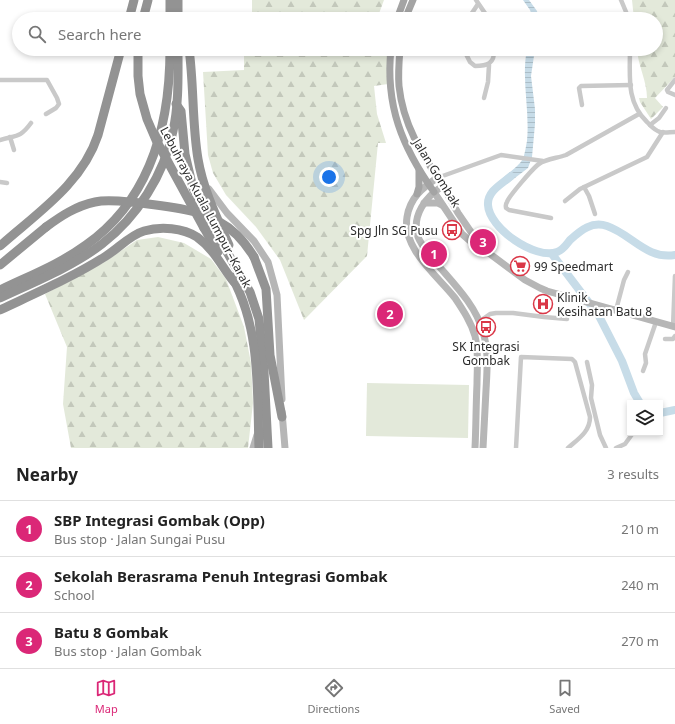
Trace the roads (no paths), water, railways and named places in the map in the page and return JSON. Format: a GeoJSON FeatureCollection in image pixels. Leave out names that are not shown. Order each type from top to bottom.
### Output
{"type":"FeatureCollection","features":[{"type":"Feature","properties":{"kind":"highway"},"geometry":{"type":"LineString","coordinates":[[130,12],[134,0]]}},
{"type":"Feature","properties":{"kind":"highway"},"geometry":{"type":"LineString","coordinates":[[145,12],[148,0]]}},
{"type":"Feature","properties":{"kind":"highway"},"geometry":{"type":"LineString","coordinates":[[170,0],[170,12]]}},
{"type":"Feature","properties":{"kind":"highway"},"geometry":{"type":"LineString","coordinates":[[178,0],[178,12]]}},
{"type":"Feature","properties":{"kind":"highway"},"geometry":{"type":"LineString","coordinates":[[0,246],[63,191],[85,164],[92,152],[98,135],[119,56]]}},
{"type":"Feature","properties":{"kind":"highway","name":"Lebuhraya Kuala Lumpur–Karak"},"geometry":{"type":"LineString","coordinates":[[138,56],[140,94],[147,119],[156,140],[234,282],[248,317],[255,349],[258,448]]}},
{"type":"Feature","properties":{"kind":"highway"},"geometry":{"type":"LineString","coordinates":[[0,290],[60,261],[86,245],[107,227],[128,204],[145,174],[158,144],[166,113],[170,56]]}},
{"type":"Feature","properties":{"kind":"highway"},"geometry":{"type":"LineString","coordinates":[[0,298],[78,260],[102,244],[136,211],[150,190],[161,168],[173,131],[176,104],[178,56]]}},
{"type":"Feature","properties":{"kind":"highway"},"geometry":{"type":"LineString","coordinates":[[190,56],[196,144],[201,174],[224,233],[250,292]]}},
{"type":"Feature","properties":{"kind":"highway","name":"Lebuhraya Kuala Lumpur–Karak"},"geometry":{"type":"LineString","coordinates":[[176,104],[181,111],[185,154],[192,188],[200,205],[250,292],[259,319],[268,446]]}},
{"type":"Feature","properties":{"kind":"highway"},"geometry":{"type":"LineString","coordinates":[[0,265],[60,217],[71,210],[95,202],[128,202],[190,210],[218,221],[237,235],[254,257],[266,289],[270,355],[282,418]]}},
{"type":"Feature","properties":{"kind":"highway"},"geometry":{"type":"LineString","coordinates":[[0,310],[59,282],[107,256],[139,233],[153,229],[164,228],[181,230],[197,237],[210,249],[234,282]]}},
{"type":"Feature","properties":{"kind":"highway"},"geometry":{"type":"LineString","coordinates":[[268,316],[268,446]]}},
{"type":"Feature","properties":{"kind":"main road"},"geometry":{"type":"LineString","coordinates":[[400,12],[404,0]]}},
{"type":"Feature","properties":{"kind":"main road"},"geometry":{"type":"LineString","coordinates":[[408,12],[413,0]]}},
{"type":"Feature","properties":{"kind":"main road","name":"Jalan Gombak"},"geometry":{"type":"LineString","coordinates":[[391,56],[391,86],[397,121],[409,152],[428,184],[462,234],[476,246],[482,248]]}},
{"type":"Feature","properties":{"kind":"main road","name":"Jalan Gombak"},"geometry":{"type":"LineString","coordinates":[[400,56],[399,85],[406,118],[418,147],[458,213],[482,248],[512,271],[540,288],[674,327]]}},
{"type":"Feature","properties":{"kind":"main road"},"geometry":{"type":"LineString","coordinates":[[419,168],[419,187],[410,206],[406,223],[407,234],[410,243],[426,265],[459,305],[467,317],[475,336],[478,365],[475,448]]}},
{"type":"Feature","properties":{"kind":"main road"},"geometry":{"type":"LineString","coordinates":[[201,174],[218,202],[254,241],[268,262],[273,278],[278,302],[282,418],[285,448]]}},
{"type":"Feature","properties":{"kind":"main road"},"geometry":{"type":"LineString","coordinates":[[417,194],[437,178]]}},
{"type":"Feature","properties":{"kind":"main road"},"geometry":{"type":"LineString","coordinates":[[443,186],[434,192],[418,212],[418,237],[431,257],[462,294],[480,321],[487,349],[483,448]]}},
{"type":"Feature","properties":{"kind":"main road"},"geometry":{"type":"LineString","coordinates":[[424,203],[438,203],[442,205]]}},
{"type":"Feature","properties":{"kind":"main road"},"geometry":{"type":"LineString","coordinates":[[253,448],[258,429]]}},
{"type":"Feature","properties":{"kind":"street"},"geometry":{"type":"LineString","coordinates":[[621,0],[626,12]]}},
{"type":"Feature","properties":{"kind":"street"},"geometry":{"type":"LineString","coordinates":[[472,12],[477,2],[484,12]]}},
{"type":"Feature","properties":{"kind":"street"},"geometry":{"type":"LineString","coordinates":[[467,56],[474,66],[486,66],[489,64]]}},
{"type":"Feature","properties":{"kind":"street"},"geometry":{"type":"LineString","coordinates":[[484,98],[488,82],[489,64],[493,56]]}},
{"type":"Feature","properties":{"kind":"street"},"geometry":{"type":"LineString","coordinates":[[630,56],[630,85],[633,104],[638,114],[654,129],[663,132],[675,132]]}},
{"type":"Feature","properties":{"kind":"street"},"geometry":{"type":"LineString","coordinates":[[0,80],[47,80],[59,104],[56,108],[46,114]]}},
{"type":"Feature","properties":{"kind":"street"},"geometry":{"type":"LineString","coordinates":[[675,80],[667,90],[675,95]]}},
{"type":"Feature","properties":{"kind":"street"},"geometry":{"type":"LineString","coordinates":[[582,105],[579,88],[581,86],[630,85]]}},
{"type":"Feature","properties":{"kind":"street"},"geometry":{"type":"LineString","coordinates":[[650,125],[660,118],[666,108]]}},
{"type":"Feature","properties":{"kind":"street"},"geometry":{"type":"LineString","coordinates":[[437,178],[501,155],[543,161],[556,159],[566,155],[638,114]]}},
{"type":"Feature","properties":{"kind":"street"},"geometry":{"type":"LineString","coordinates":[[0,140],[24,133],[31,123]]}},
{"type":"Feature","properties":{"kind":"street"},"geometry":{"type":"LineString","coordinates":[[566,201],[574,193],[584,187],[647,157],[663,132]]}},
{"type":"Feature","properties":{"kind":"street"},"geometry":{"type":"LineString","coordinates":[[10,137],[14,150]]}},
{"type":"Feature","properties":{"kind":"street"},"geometry":{"type":"LineString","coordinates":[[543,161],[538,164],[510,197],[506,208],[509,210],[551,218]]}},
{"type":"Feature","properties":{"kind":"street"},"geometry":{"type":"LineString","coordinates":[[0,182],[7,183]]}},
{"type":"Feature","properties":{"kind":"street"},"geometry":{"type":"LineString","coordinates":[[584,187],[589,196],[595,214]]}},
{"type":"Feature","properties":{"kind":"street"},"geometry":{"type":"LineString","coordinates":[[616,310],[624,280],[628,272]]}},
{"type":"Feature","properties":{"kind":"street"},"geometry":{"type":"LineString","coordinates":[[674,327],[675,276]]}},
{"type":"Feature","properties":{"kind":"street"},"geometry":{"type":"LineString","coordinates":[[480,321],[490,314],[496,313],[514,313],[544,318],[567,319]]}},
{"type":"Feature","properties":{"kind":"street"},"geometry":{"type":"LineString","coordinates":[[643,371],[646,363],[645,354],[656,322]]}},
{"type":"Feature","properties":{"kind":"street"},"geometry":{"type":"LineString","coordinates":[[665,339],[673,339],[675,336]]}},
{"type":"Feature","properties":{"kind":"street"},"geometry":{"type":"LineString","coordinates":[[516,448],[521,357],[572,359],[575,362],[590,416],[590,424],[584,434],[568,448]]}},
{"type":"Feature","properties":{"kind":"street"},"geometry":{"type":"LineString","coordinates":[[587,362],[592,385],[591,398],[600,435],[606,448]]}},
{"type":"Feature","properties":{"kind":"street"},"geometry":{"type":"LineString","coordinates":[[616,448],[625,444],[631,436]]}},
{"type":"Feature","properties":{"kind":"water"},"geometry":{"type":"Polygon","coordinates":[[[523,0],[529,0],[537,12],[531,12],[523,0]]]}},
{"type":"Feature","properties":{"kind":"water"},"geometry":{"type":"Polygon","coordinates":[[[526,56],[534,56],[531,76],[535,109],[532,157],[528,168],[507,184],[501,180],[523,159],[527,141],[528,129],[526,56]]]}},
{"type":"Feature","properties":{"kind":"waterway"},"geometry":{"type":"LineString","coordinates":[[511,176],[492,192],[488,200],[488,205],[490,214],[504,232],[526,247],[548,253],[557,252],[563,249],[570,240],[587,227],[602,225],[616,230],[656,254],[665,256],[675,255]]}},
{"type":"Feature","properties":{"kind":"waterway"},"geometry":{"type":"LineString","coordinates":[[552,254],[599,316],[622,361],[638,400]]}},
{"type":"Feature","properties":{"kind":"waterway"},"geometry":{"type":"LineString","coordinates":[[663,412],[675,410]]}},
{"type":"Feature","properties":{"kind":"place","name":"Spg Jln SG Pusu"},"geometry":{"type":"Point","coordinates":[452,230]}},
{"type":"Feature","properties":{"kind":"place","name":"Batu 8 Gombak"},"geometry":{"type":"Point","coordinates":[483,242]}},
{"type":"Feature","properties":{"kind":"place","name":"SBP Integrasi Gombak (Opp)"},"geometry":{"type":"Point","coordinates":[434,254]}},
{"type":"Feature","properties":{"kind":"place","name":"99 Speedmart"},"geometry":{"type":"Point","coordinates":[520,266]}},
{"type":"Feature","properties":{"kind":"place","name":"Klinik Kesihatan Batu 8"},"geometry":{"type":"Point","coordinates":[543,304]}},
{"type":"Feature","properties":{"kind":"place","name":"Sekolah Berasrama Penuh Integrasi Gombak"},"geometry":{"type":"Point","coordinates":[390,314]}},
{"type":"Feature","properties":{"kind":"place","name":"SK Integrasi Gombak"},"geometry":{"type":"Point","coordinates":[486,327]}}]}
